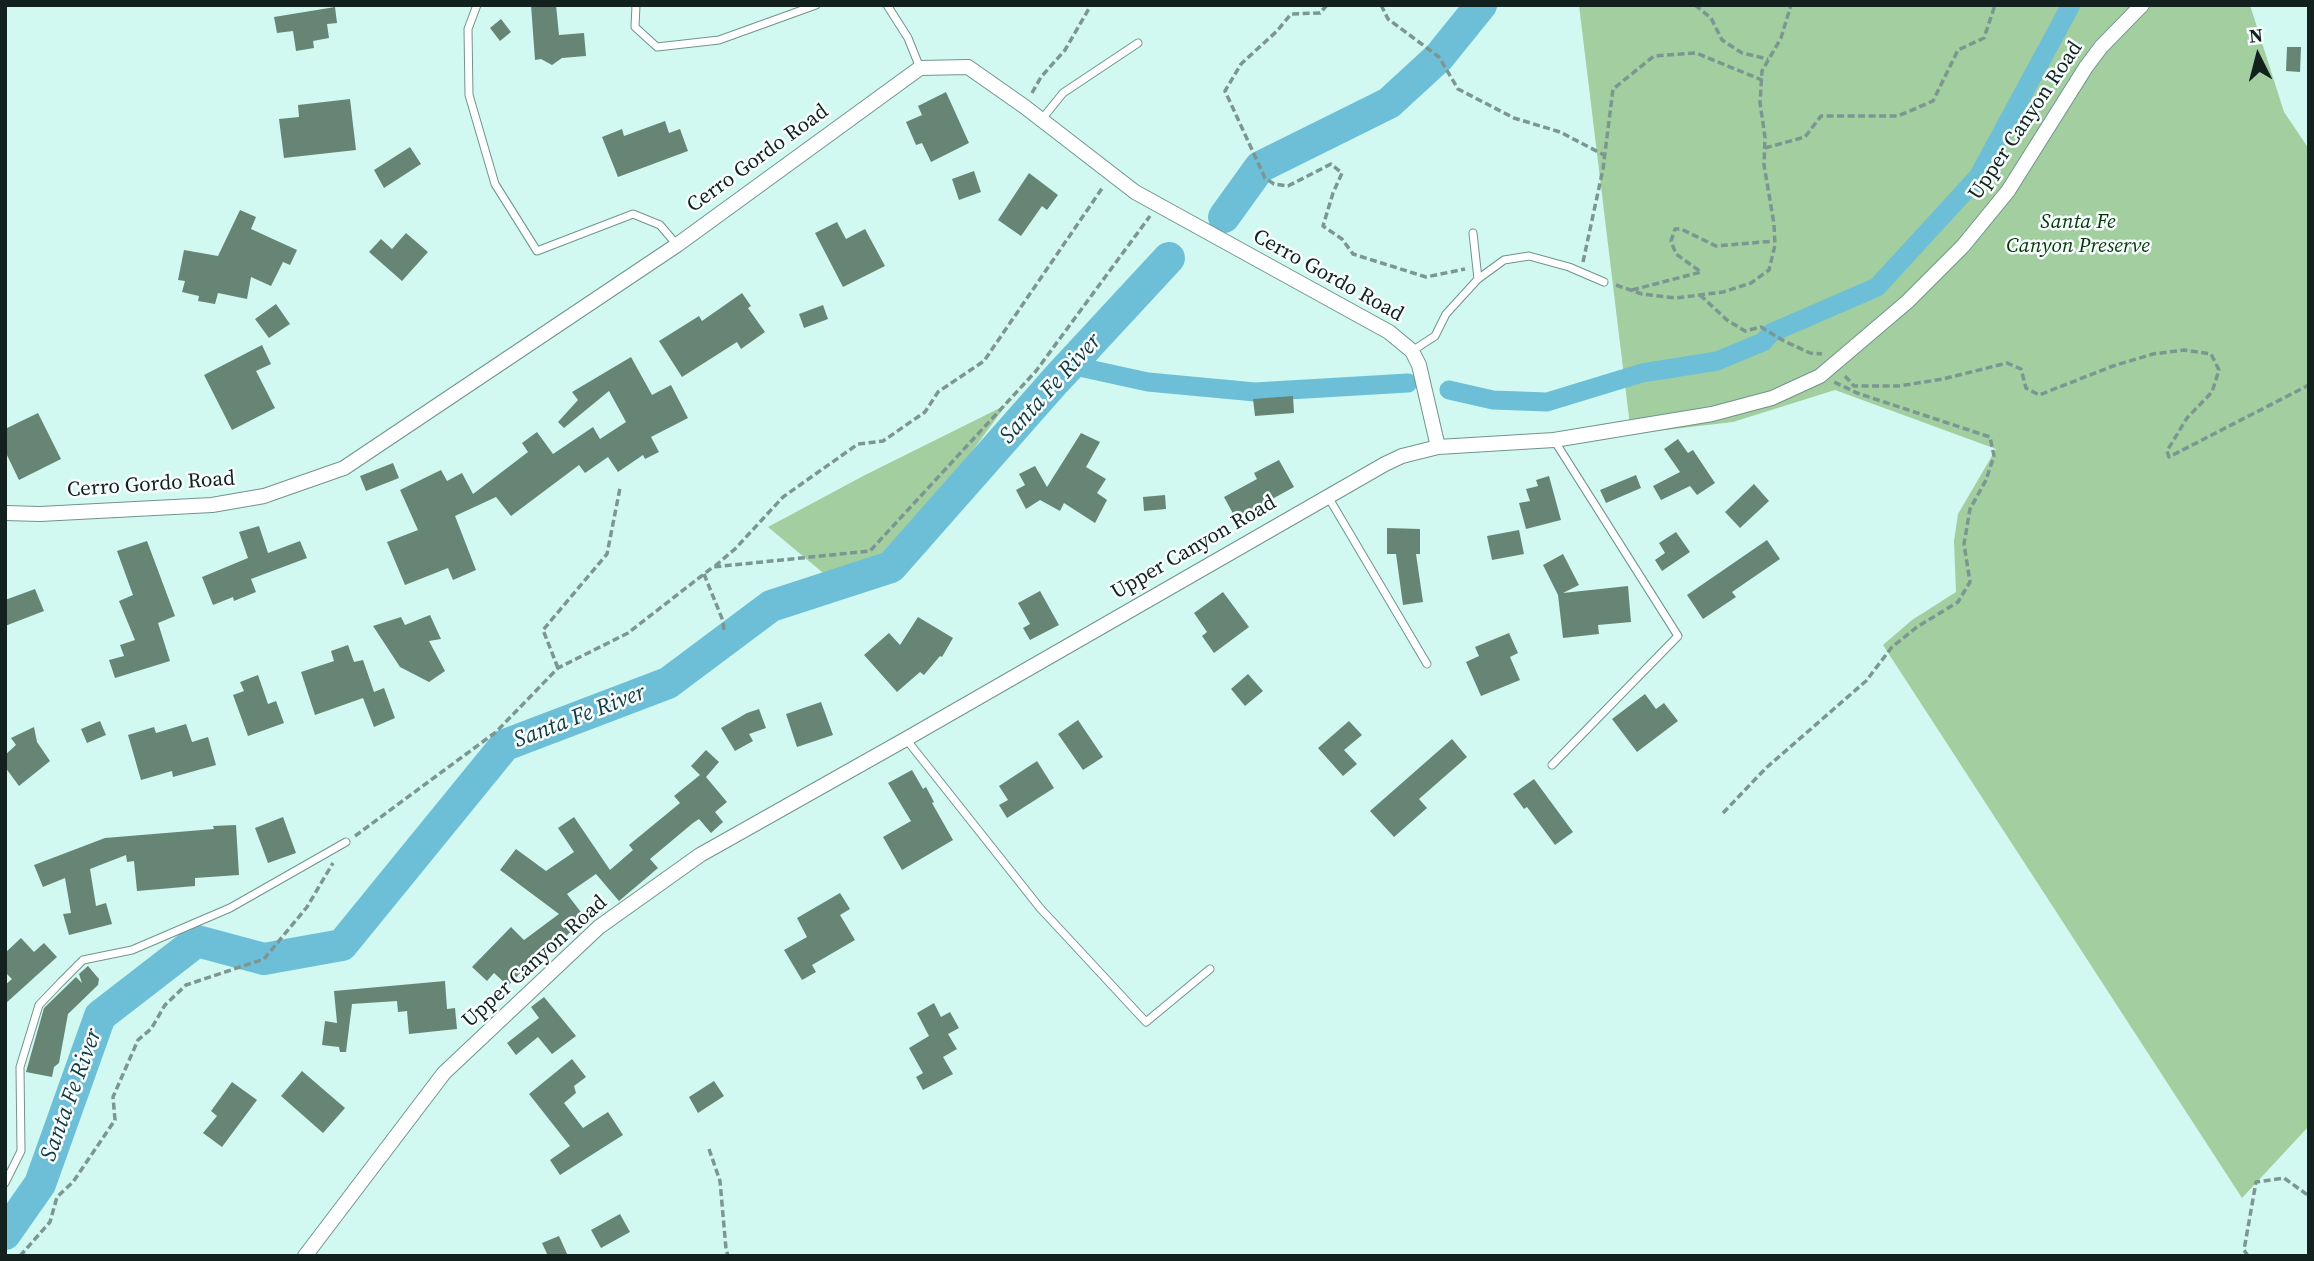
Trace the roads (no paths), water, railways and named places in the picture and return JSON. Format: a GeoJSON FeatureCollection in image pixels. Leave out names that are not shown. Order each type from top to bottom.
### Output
{"type":"FeatureCollection","features":[{"type":"Feature","properties":{"kind":"street","name":"Upper Canyon Road"},"geometry":{"type":"LineString","coordinates":[[305,1256],[444,1073],[599,928],[700,855],[906,740],[1385,464],[1412,453],[1438,447],[1554,440],[1713,414],[1772,398],[1820,376],[1907,302],[1963,247],[2008,191],[2094,57],[2142,5]]}},
{"type":"Feature","properties":{"kind":"street","name":"Cerro Gordo Road"},"geometry":{"type":"LineString","coordinates":[[5,513],[40,514],[212,505],[264,496],[344,468],[677,245],[920,68],[968,67],[1025,107],[1135,192],[1259,262],[1373,321],[1412,351],[1419,365],[1438,447]]}},
{"type":"Feature","properties":{"kind":"lane"},"geometry":{"type":"LineString","coordinates":[[477,5],[468,29],[469,95],[495,184],[537,251],[633,214],[660,225],[677,245]]}},
{"type":"Feature","properties":{"kind":"lane"},"geometry":{"type":"LineString","coordinates":[[636,5],[635,27],[657,47],[719,40],[816,5]]}},
{"type":"Feature","properties":{"kind":"lane"},"geometry":{"type":"LineString","coordinates":[[887,5],[908,38],[920,68]]}},
{"type":"Feature","properties":{"kind":"lane"},"geometry":{"type":"LineString","coordinates":[[1041,120],[1063,93],[1138,43]]}},
{"type":"Feature","properties":{"kind":"lane"},"geometry":{"type":"LineString","coordinates":[[1473,233],[1478,279]]}},
{"type":"Feature","properties":{"kind":"lane"},"geometry":{"type":"LineString","coordinates":[[1412,351],[1435,336],[1446,314],[1478,279],[1504,260],[1529,256],[1581,271],[1604,282]]}},
{"type":"Feature","properties":{"kind":"lane"},"geometry":{"type":"LineString","coordinates":[[1552,765],[1678,636],[1554,440]]}},
{"type":"Feature","properties":{"kind":"lane"},"geometry":{"type":"LineString","coordinates":[[1327,495],[1427,664]]}},
{"type":"Feature","properties":{"kind":"lane"},"geometry":{"type":"LineString","coordinates":[[906,740],[1040,908],[1146,1022],[1210,969]]}},
{"type":"Feature","properties":{"kind":"lane"},"geometry":{"type":"LineString","coordinates":[[5,1182],[20,1151],[20,1067],[39,1005],[83,960],[132,950],[230,908],[346,842]]}},
{"type":"Feature","properties":{"kind":"waterway","name":"Santa Fe River"},"geometry":{"type":"LineString","coordinates":[[1224,217],[1260,167],[1389,103],[1439,57],[1481,5]]}},
{"type":"Feature","properties":{"kind":"waterway"},"geometry":{"type":"LineString","coordinates":[[1449,390],[1493,400],[1547,402],[1642,373],[1717,361],[1763,342],[1771,333],[1877,287],[1978,177],[2071,5]]}},
{"type":"Feature","properties":{"kind":"waterway","name":"Santa Fe River"},"geometry":{"type":"LineString","coordinates":[[5,1234],[40,1184],[100,1016],[197,941],[264,959],[342,945],[505,745],[668,683],[771,606],[891,567],[1055,381],[1169,258]]}},
{"type":"Feature","properties":{"kind":"waterway"},"geometry":{"type":"LineString","coordinates":[[1070,365],[1148,382],[1255,392],[1408,383]]}},
{"type":"Feature","properties":{"kind":"park label","name":"Santa Fe Canyon Preserve"},"geometry":{"type":"Point","coordinates":[2078,235]}}]}
